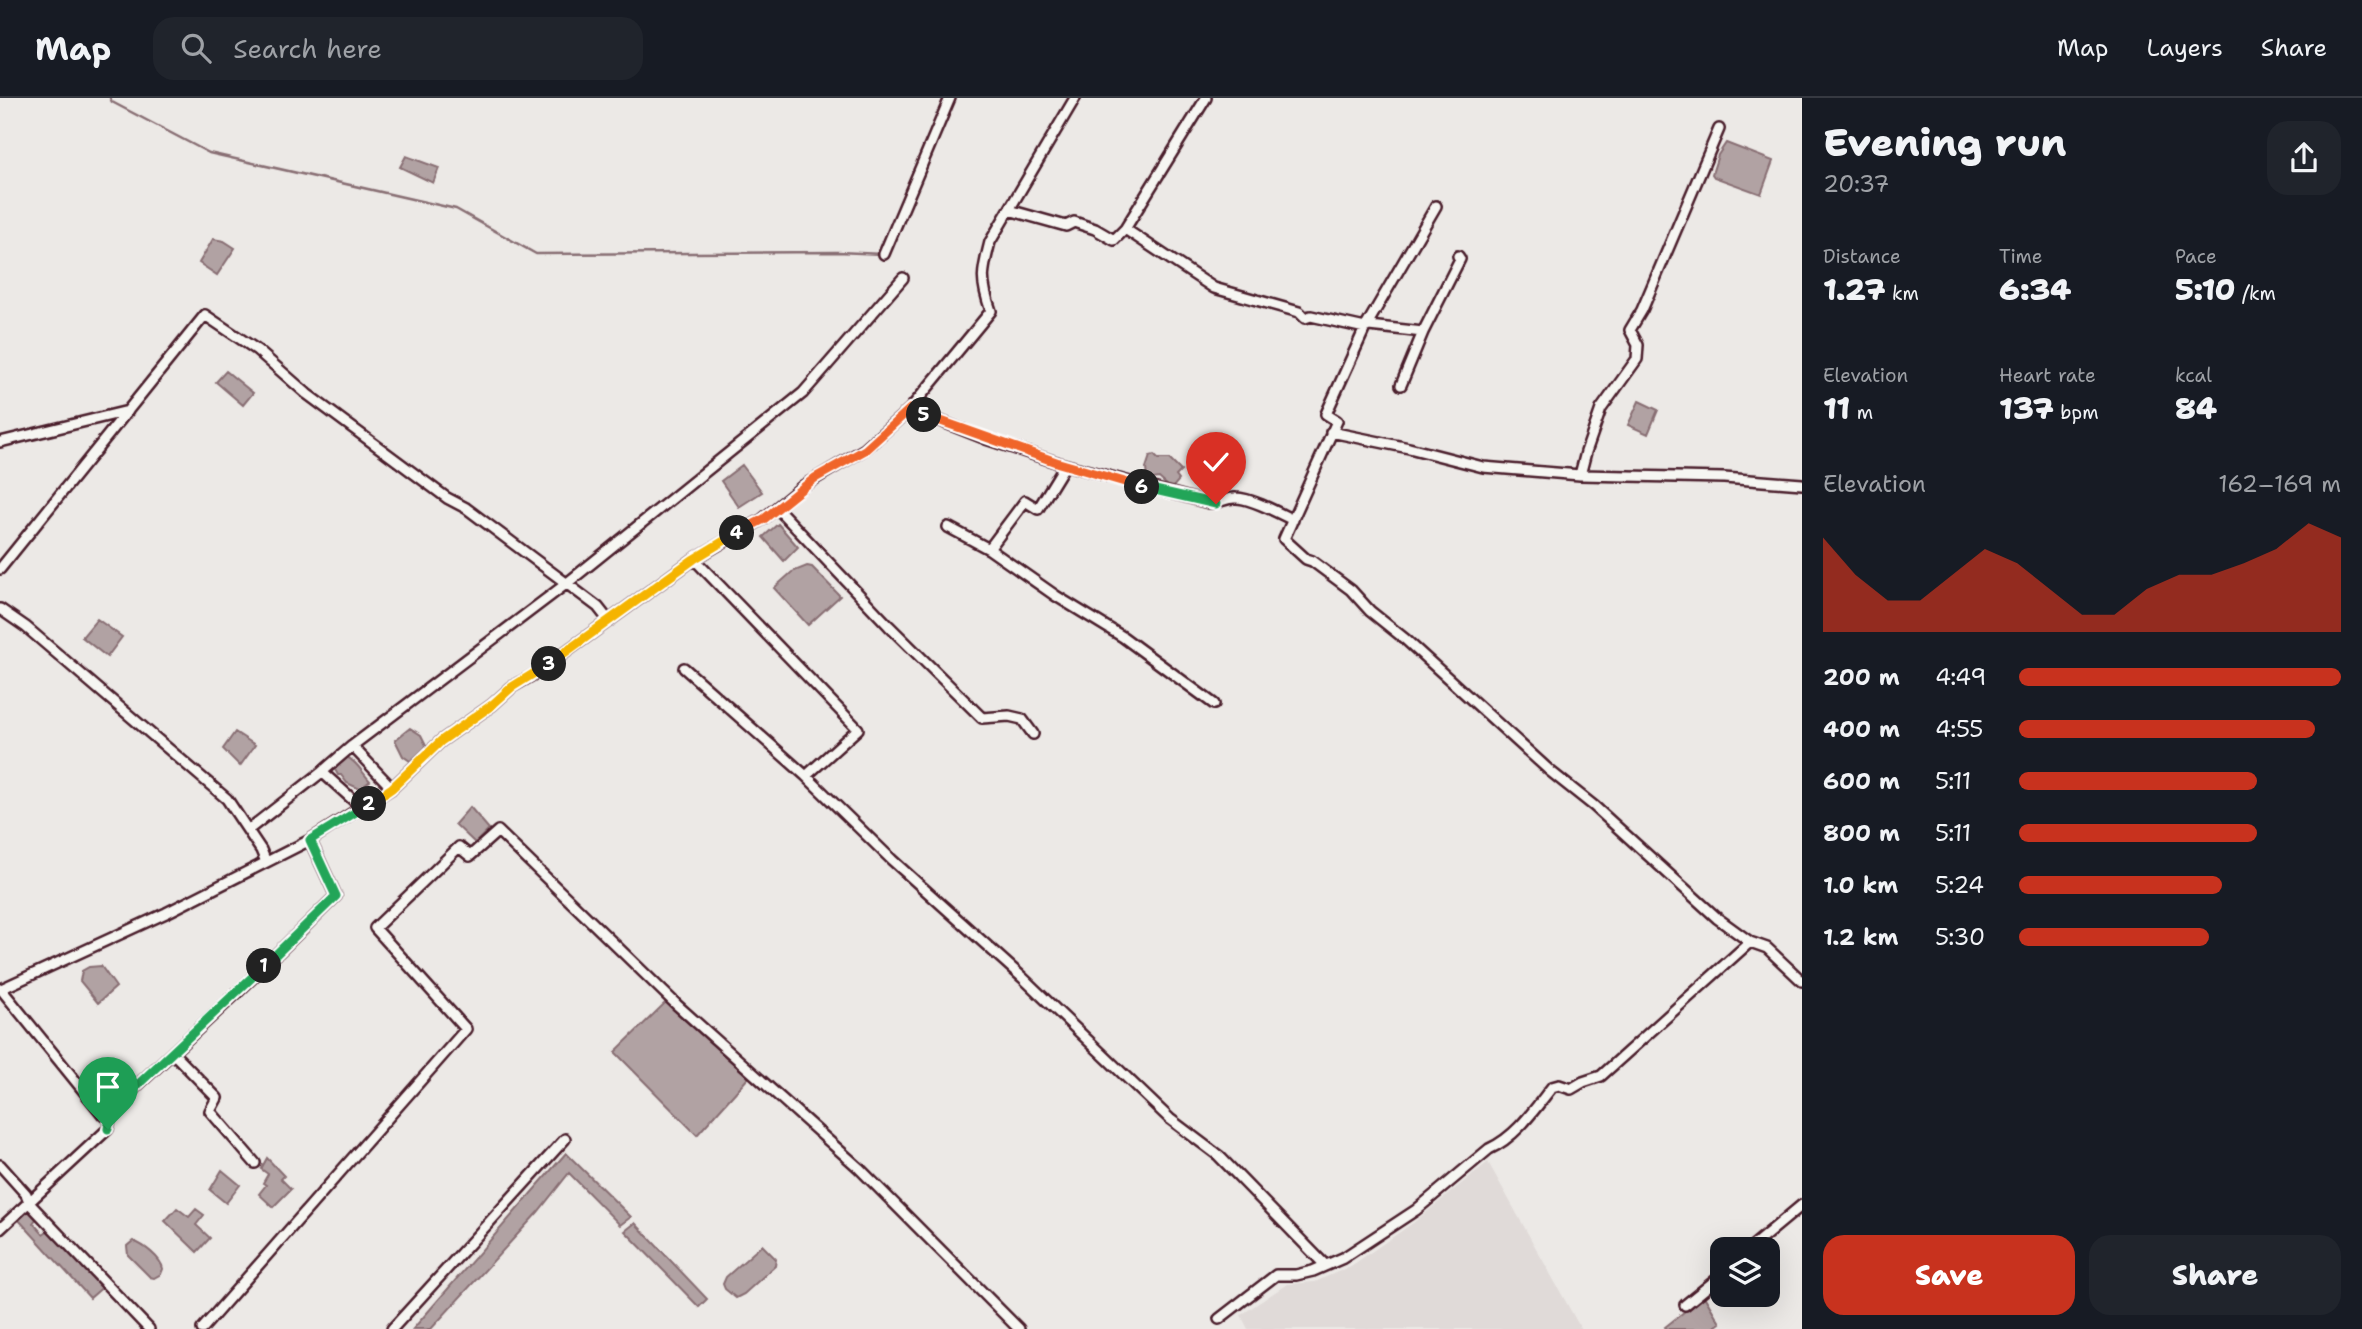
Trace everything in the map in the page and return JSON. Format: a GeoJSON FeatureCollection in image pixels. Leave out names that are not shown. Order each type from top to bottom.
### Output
{"type":"FeatureCollection","features":[{"type":"Feature","properties":{"kind":"street"},"geometry":{"type":"LineString","coordinates":[[884,254],[950,98]]}},
{"type":"Feature","properties":{"kind":"street"},"geometry":{"type":"LineString","coordinates":[[310,840],[336,896],[239,991],[104,1116],[1,989],[166,913],[310,840],[362,808],[392,788],[441,741],[492,705],[512,687],[538,672],[694,559],[764,519],[803,486],[865,450],[910,409],[991,311],[982,287],[983,268],[990,242],[1075,98]]}},
{"type":"Feature","properties":{"kind":"street"},"geometry":{"type":"LineString","coordinates":[[1009,210],[1066,226],[1074,222],[1114,240],[1125,229],[1206,98]]}},
{"type":"Feature","properties":{"kind":"street"},"geometry":{"type":"LineString","coordinates":[[1580,475],[1601,409],[1637,359],[1638,345],[1630,330],[1642,310],[1719,129]]}},
{"type":"Feature","properties":{"kind":"street"},"geometry":{"type":"LineString","coordinates":[[1436,206],[1365,328],[1326,414],[1337,421],[1284,539],[1306,559],[1351,590],[1370,611],[1405,639],[1550,771],[1594,806],[1717,918],[1750,942],[1766,948],[1802,981]]}},
{"type":"Feature","properties":{"kind":"street"},"geometry":{"type":"LineString","coordinates":[[1125,229],[1214,288],[1299,312],[1305,318],[1311,316],[1365,328],[1370,326],[1423,332]]}},
{"type":"Feature","properties":{"kind":"street"},"geometry":{"type":"LineString","coordinates":[[1401,385],[1423,332],[1460,259],[1458,256]]}},
{"type":"Feature","properties":{"kind":"street"},"geometry":{"type":"LineString","coordinates":[[248,830],[352,746],[566,584],[803,393],[903,278]]}},
{"type":"Feature","properties":{"kind":"street"},"geometry":{"type":"LineString","coordinates":[[0,569],[205,314],[257,350],[307,394],[598,607],[609,621]]}},
{"type":"Feature","properties":{"kind":"street"},"geometry":{"type":"LineString","coordinates":[[910,409],[986,439],[1065,465],[1209,503],[1216,504],[1234,497],[1293,520]]}},
{"type":"Feature","properties":{"kind":"street"},"geometry":{"type":"LineString","coordinates":[[0,442],[128,411]]}},
{"type":"Feature","properties":{"kind":"street"},"geometry":{"type":"LineString","coordinates":[[1331,432],[1483,467],[1580,475],[1724,478],[1802,484]]}},
{"type":"Feature","properties":{"kind":"street"},"geometry":{"type":"LineString","coordinates":[[989,549],[1026,501],[1038,509],[1065,465]]}},
{"type":"Feature","properties":{"kind":"street"},"geometry":{"type":"LineString","coordinates":[[777,508],[889,626],[982,718],[1009,716],[1022,719],[1033,734]]}},
{"type":"Feature","properties":{"kind":"street"},"geometry":{"type":"LineString","coordinates":[[948,527],[989,549],[1056,596],[1123,636],[1214,704]]}},
{"type":"Feature","properties":{"kind":"street"},"geometry":{"type":"LineString","coordinates":[[694,559],[858,729],[806,776]]}},
{"type":"Feature","properties":{"kind":"street"},"geometry":{"type":"LineString","coordinates":[[0,608],[26,627],[227,799],[266,862]]}},
{"type":"Feature","properties":{"kind":"street"},"geometry":{"type":"LineString","coordinates":[[684,668],[806,776],[892,860],[1024,978],[1170,1119],[1219,1156],[1325,1265]]}},
{"type":"Feature","properties":{"kind":"street"},"geometry":{"type":"LineString","coordinates":[[352,746],[392,788]]}},
{"type":"Feature","properties":{"kind":"street"},"geometry":{"type":"LineString","coordinates":[[323,772],[362,808]]}},
{"type":"Feature","properties":{"kind":"street"},"geometry":{"type":"LineString","coordinates":[[202,1329],[466,1029],[375,928],[459,847],[470,856],[498,831],[677,1005],[859,1168],[1019,1329]]}},
{"type":"Feature","properties":{"kind":"street"},"geometry":{"type":"LineString","coordinates":[[1219,1319],[1276,1275],[1296,1275],[1313,1271],[1343,1258],[1416,1210],[1489,1150],[1503,1143],[1520,1127],[1552,1087],[1559,1085],[1571,1089],[1601,1076],[1750,942]]}},
{"type":"Feature","properties":{"kind":"street"},"geometry":{"type":"LineString","coordinates":[[173,1053],[217,1098],[211,1111],[255,1163]]}},
{"type":"Feature","properties":{"kind":"street"},"geometry":{"type":"LineString","coordinates":[[0,1229],[108,1129],[112,1109]]}},
{"type":"Feature","properties":{"kind":"street"},"geometry":{"type":"LineString","coordinates":[[392,1329],[565,1139]]}},
{"type":"Feature","properties":{"kind":"street"},"geometry":{"type":"LineString","coordinates":[[0,1165],[26,1194],[30,1203],[149,1329]]}},
{"type":"Feature","properties":{"kind":"street"},"geometry":{"type":"LineString","coordinates":[[1764,1237],[1802,1205]]}},
{"type":"Feature","properties":{"kind":"street"},"geometry":{"type":"LineString","coordinates":[[1685,1305],[1710,1285]]}},
{"type":"Feature","properties":{"kind":"shaded area"},"geometry":{"type":"Polygon","coordinates":[[[1726,143],[1773,161],[1761,194],[1714,177],[1712,174],[1718,155],[1726,143]]]}},
{"type":"Feature","properties":{"kind":"shaded area"},"geometry":{"type":"Polygon","coordinates":[[[406,156],[439,168],[433,183],[400,167],[406,156]]]}},
{"type":"Feature","properties":{"kind":"shaded area"},"geometry":{"type":"Polygon","coordinates":[[[213,239],[224,241],[235,248],[217,275],[199,263],[213,239]]]}},
{"type":"Feature","properties":{"kind":"shaded area"},"geometry":{"type":"Polygon","coordinates":[[[226,371],[253,393],[243,405],[216,382],[226,371]]]}},
{"type":"Feature","properties":{"kind":"shaded area"},"geometry":{"type":"Polygon","coordinates":[[[1639,401],[1658,410],[1648,434],[1628,425],[1639,401]]]}},
{"type":"Feature","properties":{"kind":"shaded area"},"geometry":{"type":"Polygon","coordinates":[[[1154,455],[1158,459],[1169,459],[1181,471],[1176,476],[1179,480],[1173,487],[1159,478],[1147,480],[1146,468],[1150,456],[1154,455]]]}},
{"type":"Feature","properties":{"kind":"shaded area"},"geometry":{"type":"Polygon","coordinates":[[[742,465],[762,492],[739,507],[721,481],[742,465]]]}},
{"type":"Feature","properties":{"kind":"shaded area"},"geometry":{"type":"Polygon","coordinates":[[[778,524],[798,547],[784,561],[763,537],[778,524]]]}},
{"type":"Feature","properties":{"kind":"shaded area"},"geometry":{"type":"Polygon","coordinates":[[[807,566],[812,567],[840,596],[808,625],[774,588],[792,572],[807,566]]]}},
{"type":"Feature","properties":{"kind":"shaded area"},"geometry":{"type":"Polygon","coordinates":[[[97,619],[122,637],[107,657],[82,637],[97,619]]]}},
{"type":"Feature","properties":{"kind":"shaded area"},"geometry":{"type":"Polygon","coordinates":[[[410,728],[421,735],[426,745],[425,750],[410,761],[403,756],[395,740],[410,728]]]}},
{"type":"Feature","properties":{"kind":"shaded area"},"geometry":{"type":"Polygon","coordinates":[[[235,732],[255,745],[240,766],[223,749],[235,732]]]}},
{"type":"Feature","properties":{"kind":"shaded area"},"geometry":{"type":"Polygon","coordinates":[[[347,757],[357,764],[370,781],[360,789],[347,783],[334,768],[347,757]]]}},
{"type":"Feature","properties":{"kind":"shaded area"},"geometry":{"type":"Polygon","coordinates":[[[470,807],[489,829],[475,843],[455,824],[470,807]]]}},
{"type":"Feature","properties":{"kind":"shaded area"},"geometry":{"type":"Polygon","coordinates":[[[101,966],[116,987],[98,1003],[80,981],[82,971],[101,966]]]}},
{"type":"Feature","properties":{"kind":"shaded area"},"geometry":{"type":"Polygon","coordinates":[[[666,1002],[749,1077],[697,1135],[615,1052],[666,1002]]]}},
{"type":"Feature","properties":{"kind":"shaded area"},"geometry":{"type":"Polygon","coordinates":[[[566,1153],[631,1217],[620,1225],[569,1173],[538,1212],[431,1329],[413,1329],[566,1153]]]}},
{"type":"Feature","properties":{"kind":"shaded area"},"geometry":{"type":"Polygon","coordinates":[[[267,1158],[284,1176],[281,1179],[291,1189],[273,1207],[259,1194],[266,1185],[263,1183],[268,1174],[261,1169],[267,1158]]]}},
{"type":"Feature","properties":{"kind":"shaded area"},"geometry":{"type":"Polygon","coordinates":[[[1488,1162],[1581,1329],[1248,1329],[1241,1315],[1287,1284],[1315,1282],[1351,1266],[1413,1223],[1488,1162]]]}},
{"type":"Feature","properties":{"kind":"shaded area"},"geometry":{"type":"Polygon","coordinates":[[[222,1170],[240,1185],[226,1203],[210,1190],[222,1170]]]}},
{"type":"Feature","properties":{"kind":"shaded area"},"geometry":{"type":"Polygon","coordinates":[[[31,1207],[40,1214],[33,1223],[43,1234],[50,1229],[105,1285],[90,1298],[18,1219],[31,1207]]]}},
{"type":"Feature","properties":{"kind":"shaded area"},"geometry":{"type":"Polygon","coordinates":[[[177,1208],[189,1217],[196,1209],[204,1215],[196,1225],[210,1238],[197,1252],[165,1221],[177,1208]]]}},
{"type":"Feature","properties":{"kind":"shaded area"},"geometry":{"type":"Polygon","coordinates":[[[635,1223],[707,1299],[699,1307],[625,1231],[635,1223]]]}},
{"type":"Feature","properties":{"kind":"shaded area"},"geometry":{"type":"Polygon","coordinates":[[[133,1241],[156,1256],[162,1265],[161,1274],[150,1277],[128,1255],[127,1246],[133,1241]]]}},
{"type":"Feature","properties":{"kind":"shaded area"},"geometry":{"type":"Polygon","coordinates":[[[762,1245],[776,1259],[775,1266],[736,1298],[725,1289],[723,1284],[726,1277],[762,1245]]]}},
{"type":"Feature","properties":{"kind":"shaded area"},"geometry":{"type":"Polygon","coordinates":[[[1704,1296],[1720,1323],[1712,1329],[1665,1327],[1704,1296]]]}},
{"type":"Feature","properties":{"kind":"waterway"},"geometry":{"type":"LineString","coordinates":[[110,98],[112,102],[209,153],[456,209],[536,254],[882,254]]}},
{"type":"Feature","properties":{"kind":"route"},"geometry":{"type":"LineString","coordinates":[[108,1129],[112,1109],[336,896],[310,840],[392,788],[441,741],[492,705],[512,687],[538,672],[694,559],[764,519],[803,486],[865,450],[910,409],[986,439],[1059,463],[1161,492],[1216,504]]}}]}
